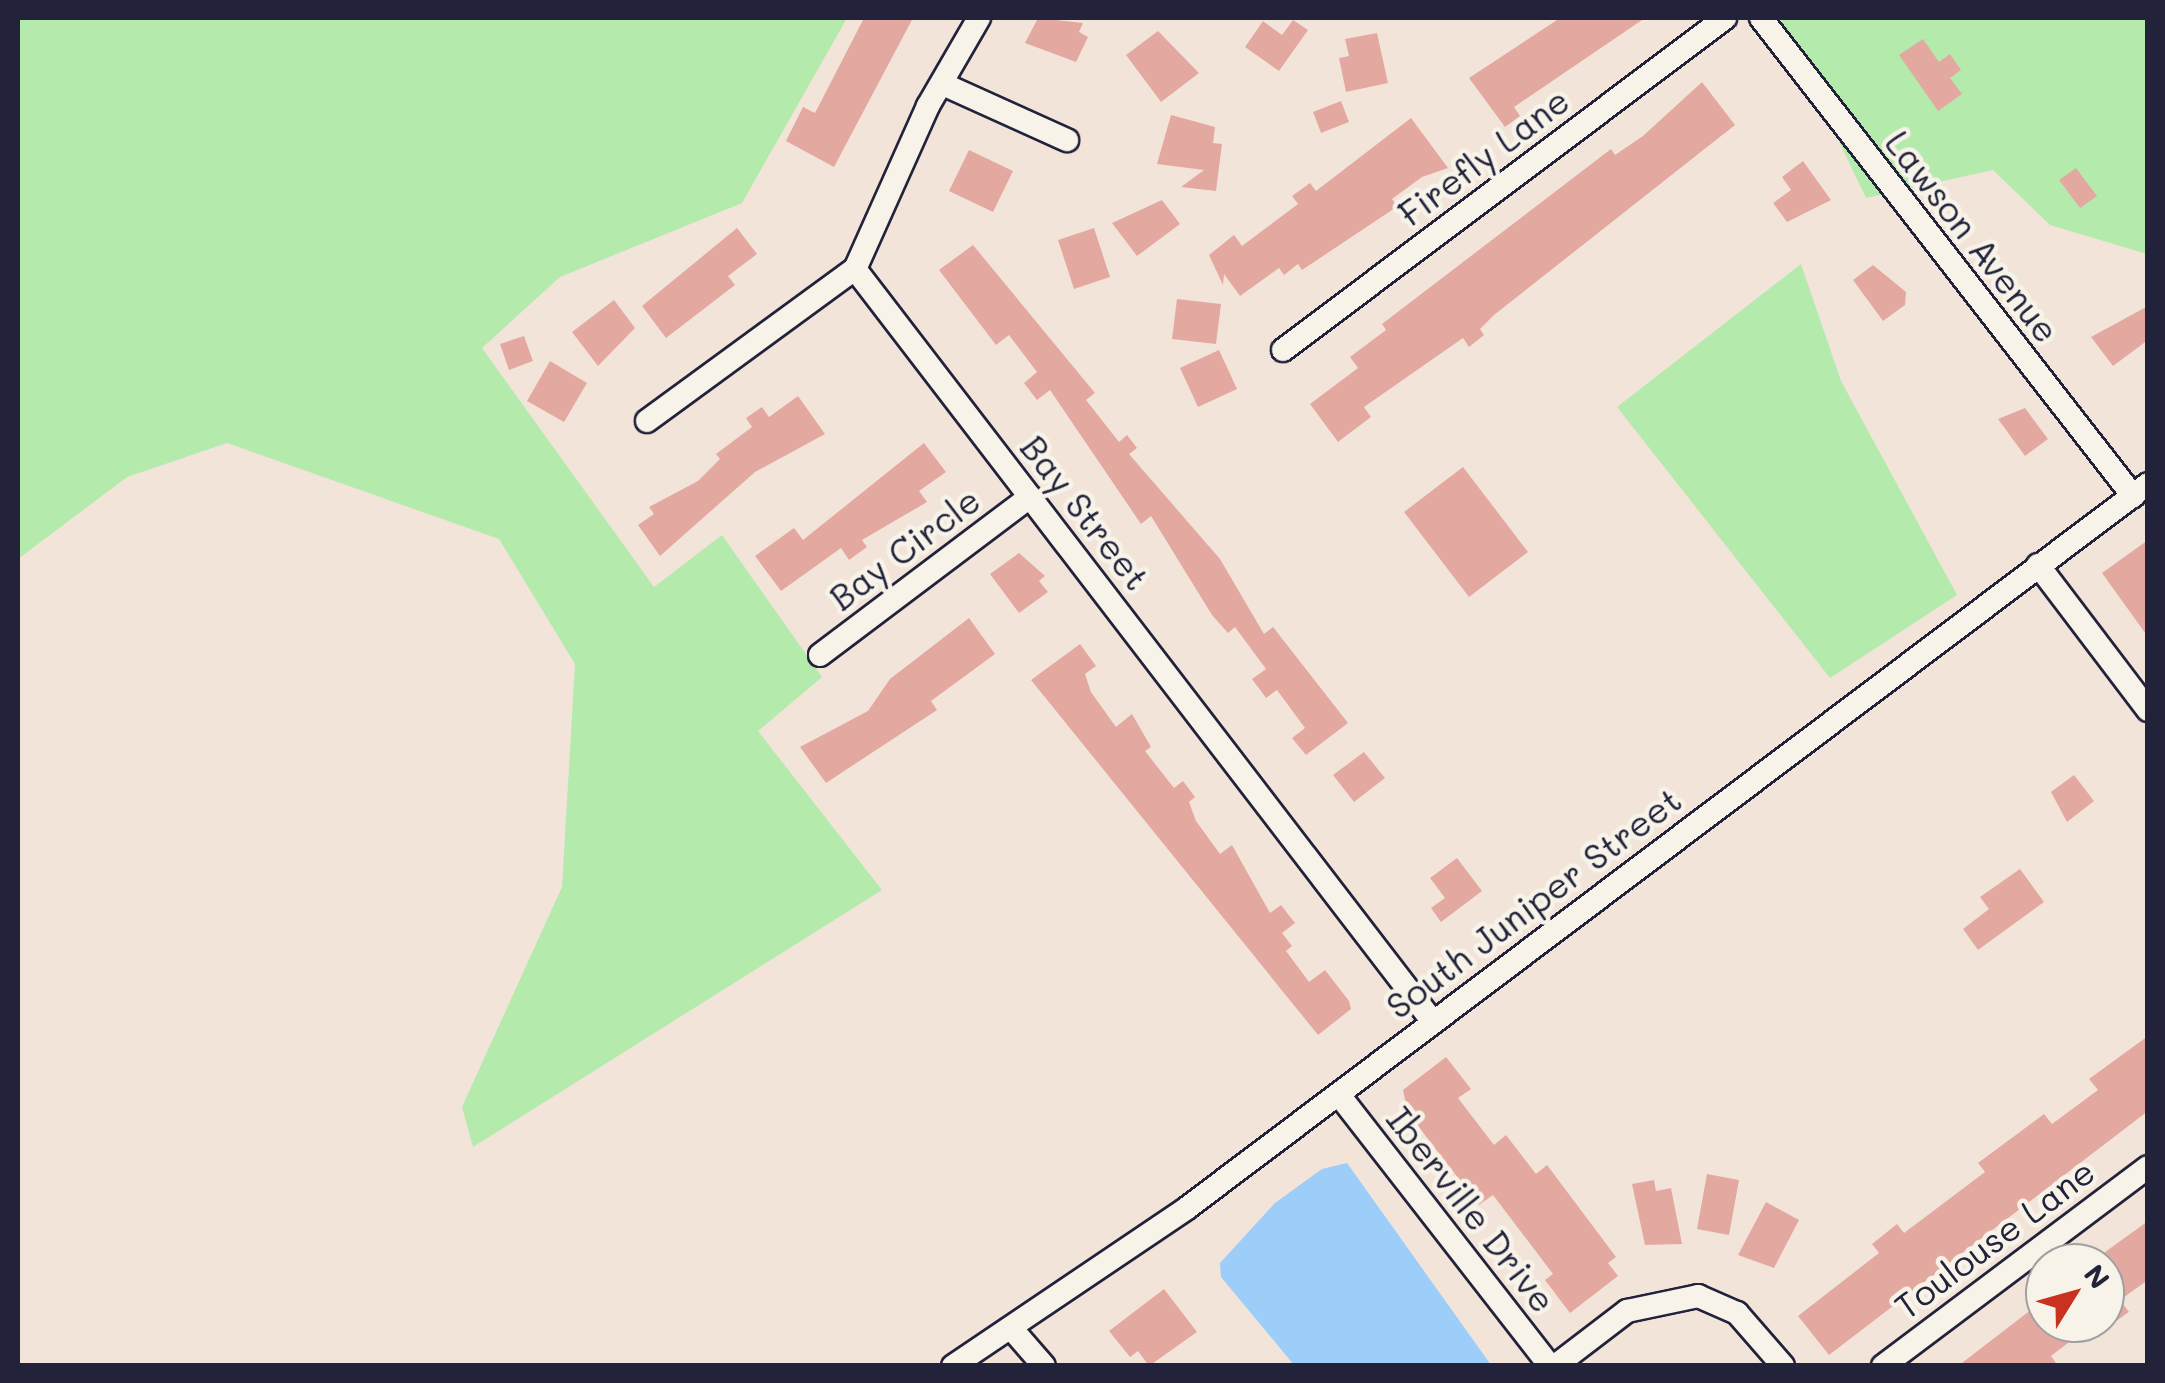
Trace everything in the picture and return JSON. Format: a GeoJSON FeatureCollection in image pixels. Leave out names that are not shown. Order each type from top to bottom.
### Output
{"type":"FeatureCollection","features":[{"type":"Feature","properties":{"kind":"street"},"geometry":{"type":"LineString","coordinates":[[647,421],[855,269],[928,106],[945,85],[978,18]]}},
{"type":"Feature","properties":{"kind":"street","name":"Firefly Lane"},"geometry":{"type":"LineString","coordinates":[[1282,350],[1725,18]]}},
{"type":"Feature","properties":{"kind":"street","name":"Lawson Avenue"},"geometry":{"type":"LineString","coordinates":[[1762,18],[2140,490]]}},
{"type":"Feature","properties":{"kind":"street"},"geometry":{"type":"LineString","coordinates":[[945,85],[1067,140]]}},
{"type":"Feature","properties":{"kind":"street","name":"Bay Street"},"geometry":{"type":"LineString","coordinates":[[855,269],[1433,1022]]}},
{"type":"Feature","properties":{"kind":"street","name":"South Juniper Street"},"geometry":{"type":"LineString","coordinates":[[954,1366],[1340,1095],[2140,490]]}},
{"type":"Feature","properties":{"kind":"street","name":"Bay Circle"},"geometry":{"type":"LineString","coordinates":[[820,655],[1030,496]]}},
{"type":"Feature","properties":{"kind":"street"},"geometry":{"type":"LineString","coordinates":[[2038,565],[2148,710]]}},
{"type":"Feature","properties":{"kind":"street","name":"Iberville Drive"},"geometry":{"type":"LineString","coordinates":[[1340,1095],[1552,1366]]}},
{"type":"Feature","properties":{"kind":"street","name":"Toulouse Lane"},"geometry":{"type":"LineString","coordinates":[[1882,1366],[2148,1167]]}},
{"type":"Feature","properties":{"kind":"street"},"geometry":{"type":"LineString","coordinates":[[1552,1366],[1627,1312],[1672,1296],[1721,1302],[1783,1366]]}},
{"type":"Feature","properties":{"kind":"street"},"geometry":{"type":"LineString","coordinates":[[1011,1328],[1044,1366]]}},
{"type":"Feature","properties":{"kind":"green space"},"geometry":{"type":"Polygon","coordinates":[[[18,18],[847,18],[742,203],[560,277],[482,348],[654,587],[722,535],[822,677],[758,731],[882,890],[473,1147],[462,1107],[562,887],[575,664],[499,539],[227,443],[127,477],[18,559],[18,18]]]}},
{"type":"Feature","properties":{"kind":"green space"},"geometry":{"type":"Polygon","coordinates":[[[1780,18],[2147,18],[2147,254],[2050,225],[1993,170],[1866,198],[1780,18]]]}},
{"type":"Feature","properties":{"kind":"green space"},"geometry":{"type":"Polygon","coordinates":[[[1801,264],[1841,381],[1957,595],[1830,678],[1617,407],[1801,264]]]}},
{"type":"Feature","properties":{"kind":"water"},"geometry":{"type":"Polygon","coordinates":[[[1347,1163],[1491,1365],[1294,1365],[1221,1277],[1220,1263],[1275,1203],[1322,1169],[1347,1163]]]}},
{"type":"Feature","properties":{"kind":"building"},"geometry":{"type":"Polygon","coordinates":[[[864,18],[913,18],[834,167],[786,141],[803,107],[815,113],[864,18]]]}},
{"type":"Feature","properties":{"kind":"building"},"geometry":{"type":"Polygon","coordinates":[[[1038,18],[1083,23],[1079,32],[1088,37],[1076,62],[1025,43],[1038,18]]]}},
{"type":"Feature","properties":{"kind":"building"},"geometry":{"type":"Polygon","coordinates":[[[1560,18],[1645,18],[1514,107],[1520,116],[1505,127],[1469,78],[1560,18]]]}},
{"type":"Feature","properties":{"kind":"building"},"geometry":{"type":"Polygon","coordinates":[[[1293,20],[1308,30],[1279,71],[1245,47],[1263,21],[1282,35],[1293,20]]]}},
{"type":"Feature","properties":{"kind":"building"},"geometry":{"type":"Polygon","coordinates":[[[1158,31],[1199,73],[1161,102],[1126,55],[1158,31]]]}},
{"type":"Feature","properties":{"kind":"building"},"geometry":{"type":"Polygon","coordinates":[[[1377,33],[1388,83],[1346,92],[1339,58],[1349,56],[1345,39],[1377,33]]]}},
{"type":"Feature","properties":{"kind":"building"},"geometry":{"type":"Polygon","coordinates":[[[1923,39],[1939,62],[1950,54],[1961,70],[1950,78],[1962,94],[1938,111],[1899,55],[1923,39]]]}},
{"type":"Feature","properties":{"kind":"building"},"geometry":{"type":"Polygon","coordinates":[[[1702,82],[1735,125],[1494,315],[1480,329],[1484,335],[1469,347],[1463,338],[1364,407],[1371,417],[1338,442],[1310,404],[1358,368],[1350,357],[1386,330],[1382,324],[1611,149],[1615,155],[1643,136],[1702,82]]]}},
{"type":"Feature","properties":{"kind":"building"},"geometry":{"type":"Polygon","coordinates":[[[1341,101],[1349,122],[1321,133],[1313,112],[1341,101]]]}},
{"type":"Feature","properties":{"kind":"building"},"geometry":{"type":"Polygon","coordinates":[[[1171,115],[1215,127],[1213,143],[1222,144],[1216,191],[1181,187],[1204,170],[1157,164],[1171,115]]]}},
{"type":"Feature","properties":{"kind":"building"},"geometry":{"type":"Polygon","coordinates":[[[1411,118],[1448,168],[1422,177],[1392,199],[1398,206],[1302,270],[1298,264],[1284,275],[1279,268],[1240,296],[1224,274],[1223,285],[1209,255],[1234,235],[1242,246],[1298,204],[1292,196],[1310,183],[1316,191],[1411,118]]]}},
{"type":"Feature","properties":{"kind":"building"},"geometry":{"type":"Polygon","coordinates":[[[969,150],[1013,171],[993,212],[949,191],[969,150]]]}},
{"type":"Feature","properties":{"kind":"building"},"geometry":{"type":"Polygon","coordinates":[[[1803,161],[1831,200],[1787,222],[1773,203],[1791,190],[1782,177],[1803,161]]]}},
{"type":"Feature","properties":{"kind":"building"},"geometry":{"type":"Polygon","coordinates":[[[2076,168],[2097,196],[2080,208],[2059,180],[2076,168]]]}},
{"type":"Feature","properties":{"kind":"building"},"geometry":{"type":"Polygon","coordinates":[[[1162,200],[1180,224],[1137,256],[1112,223],[1162,200]]]}},
{"type":"Feature","properties":{"kind":"building"},"geometry":{"type":"Polygon","coordinates":[[[737,228],[757,254],[728,276],[735,285],[666,338],[642,306],[737,228]]]}},
{"type":"Feature","properties":{"kind":"building"},"geometry":{"type":"Polygon","coordinates":[[[1094,228],[1110,277],[1074,289],[1058,240],[1094,228]]]}},
{"type":"Feature","properties":{"kind":"building"},"geometry":{"type":"Polygon","coordinates":[[[973,245],[1095,393],[1086,400],[1119,442],[1127,435],[1137,448],[1129,454],[1220,559],[1264,634],[1273,627],[1348,723],[1306,755],[1292,738],[1305,728],[1277,690],[1266,698],[1252,679],[1266,669],[1235,627],[1228,633],[1212,615],[1151,516],[1141,524],[1050,390],[1037,400],[1024,383],[1037,372],[1009,335],[996,345],[939,270],[973,245]]]}},
{"type":"Feature","properties":{"kind":"building"},"geometry":{"type":"Polygon","coordinates":[[[1873,265],[1906,292],[1905,305],[1883,321],[1853,280],[1873,265]]]}},
{"type":"Feature","properties":{"kind":"building"},"geometry":{"type":"Polygon","coordinates":[[[1177,299],[1221,304],[1216,344],[1172,339],[1177,299]]]}},
{"type":"Feature","properties":{"kind":"building"},"geometry":{"type":"Polygon","coordinates":[[[614,300],[635,328],[598,366],[572,332],[614,300]]]}},
{"type":"Feature","properties":{"kind":"building"},"geometry":{"type":"Polygon","coordinates":[[[2148,306],[2148,340],[2113,366],[2091,337],[2148,306]]]}},
{"type":"Feature","properties":{"kind":"building"},"geometry":{"type":"Polygon","coordinates":[[[524,336],[533,361],[509,370],[500,344],[524,336]]]}},
{"type":"Feature","properties":{"kind":"building"},"geometry":{"type":"Polygon","coordinates":[[[1219,350],[1237,389],[1198,407],[1180,368],[1219,350]]]}},
{"type":"Feature","properties":{"kind":"building"},"geometry":{"type":"Polygon","coordinates":[[[550,361],[587,383],[564,422],[527,401],[550,361]]]}},
{"type":"Feature","properties":{"kind":"building"},"geometry":{"type":"Polygon","coordinates":[[[798,396],[825,434],[755,472],[660,556],[638,525],[654,514],[649,507],[698,481],[720,459],[716,454],[752,427],[746,418],[762,407],[769,417],[798,396]]]}},
{"type":"Feature","properties":{"kind":"building"},"geometry":{"type":"Polygon","coordinates":[[[2025,408],[2048,439],[2025,456],[1998,419],[2025,408]]]}},
{"type":"Feature","properties":{"kind":"building"},"geometry":{"type":"Polygon","coordinates":[[[924,443],[946,472],[919,491],[927,502],[862,540],[867,547],[849,560],[841,548],[781,591],[755,556],[794,528],[803,540],[924,443]]]}},
{"type":"Feature","properties":{"kind":"building"},"geometry":{"type":"Polygon","coordinates":[[[1463,467],[1528,552],[1469,597],[1404,512],[1463,467]]]}},
{"type":"Feature","properties":{"kind":"building"},"geometry":{"type":"Polygon","coordinates":[[[2148,540],[2148,637],[2102,573],[2148,540]]]}},
{"type":"Feature","properties":{"kind":"building"},"geometry":{"type":"Polygon","coordinates":[[[1019,553],[1045,576],[1039,581],[1048,592],[1019,613],[990,574],[1019,553]]]}},
{"type":"Feature","properties":{"kind":"building"},"geometry":{"type":"Polygon","coordinates":[[[969,618],[995,654],[931,701],[937,710],[826,783],[800,747],[868,711],[890,679],[969,618]]]}},
{"type":"Feature","properties":{"kind":"building"},"geometry":{"type":"Polygon","coordinates":[[[1080,644],[1096,666],[1085,674],[1091,692],[1116,727],[1132,714],[1151,747],[1145,751],[1174,788],[1183,781],[1195,797],[1189,802],[1196,821],[1220,854],[1232,845],[1270,913],[1281,905],[1295,923],[1282,933],[1292,946],[1286,951],[1309,982],[1325,970],[1349,1001],[1351,1009],[1318,1035],[1031,680],[1080,644]]]}},
{"type":"Feature","properties":{"kind":"building"},"geometry":{"type":"Polygon","coordinates":[[[1364,752],[1385,778],[1354,802],[1333,775],[1364,752]]]}},
{"type":"Feature","properties":{"kind":"building"},"geometry":{"type":"Polygon","coordinates":[[[2074,775],[2094,801],[2067,822],[2051,792],[2074,775]]]}},
{"type":"Feature","properties":{"kind":"building"},"geometry":{"type":"Polygon","coordinates":[[[1457,858],[1482,891],[1441,922],[1431,908],[1445,898],[1430,878],[1457,858]]]}},
{"type":"Feature","properties":{"kind":"building"},"geometry":{"type":"Polygon","coordinates":[[[2020,869],[2044,902],[1978,950],[1963,929],[1989,909],[1980,897],[2020,869]]]}},
{"type":"Feature","properties":{"kind":"building"},"geometry":{"type":"Polygon","coordinates":[[[2148,1036],[2148,1111],[1829,1355],[1798,1316],[1879,1253],[1872,1244],[1897,1224],[1904,1233],[1985,1172],[1978,1163],[2044,1114],[2052,1124],[2098,1090],[2089,1079],[2148,1036]]]}},
{"type":"Feature","properties":{"kind":"building"},"geometry":{"type":"Polygon","coordinates":[[[1446,1057],[1471,1089],[1458,1098],[1494,1145],[1506,1135],[1536,1174],[1547,1165],[1616,1257],[1608,1263],[1618,1276],[1570,1313],[1545,1280],[1553,1274],[1493,1195],[1479,1205],[1408,1113],[1403,1090],[1446,1057]]]}},
{"type":"Feature","properties":{"kind":"building"},"geometry":{"type":"Polygon","coordinates":[[[1707,1174],[1739,1180],[1729,1235],[1697,1229],[1707,1174]]]}},
{"type":"Feature","properties":{"kind":"building"},"geometry":{"type":"Polygon","coordinates":[[[1654,1180],[1656,1191],[1671,1188],[1682,1244],[1645,1245],[1632,1184],[1654,1180]]]}},
{"type":"Feature","properties":{"kind":"building"},"geometry":{"type":"Polygon","coordinates":[[[1766,1202],[1799,1220],[1774,1268],[1738,1255],[1766,1202]]]}},
{"type":"Feature","properties":{"kind":"building"},"geometry":{"type":"Polygon","coordinates":[[[2148,1221],[2148,1280],[2125,1296],[2125,1243],[2118,1243],[2148,1221]]]}},
{"type":"Feature","properties":{"kind":"building"},"geometry":{"type":"Polygon","coordinates":[[[1164,1289],[1197,1332],[1149,1366],[1138,1351],[1130,1357],[1109,1331],[1164,1289]]]}},
{"type":"Feature","properties":{"kind":"building"},"geometry":{"type":"Polygon","coordinates":[[[2025,1314],[2025,1343],[2068,1343],[2051,1356],[2058,1366],[1958,1366],[2025,1314]]]}}]}
